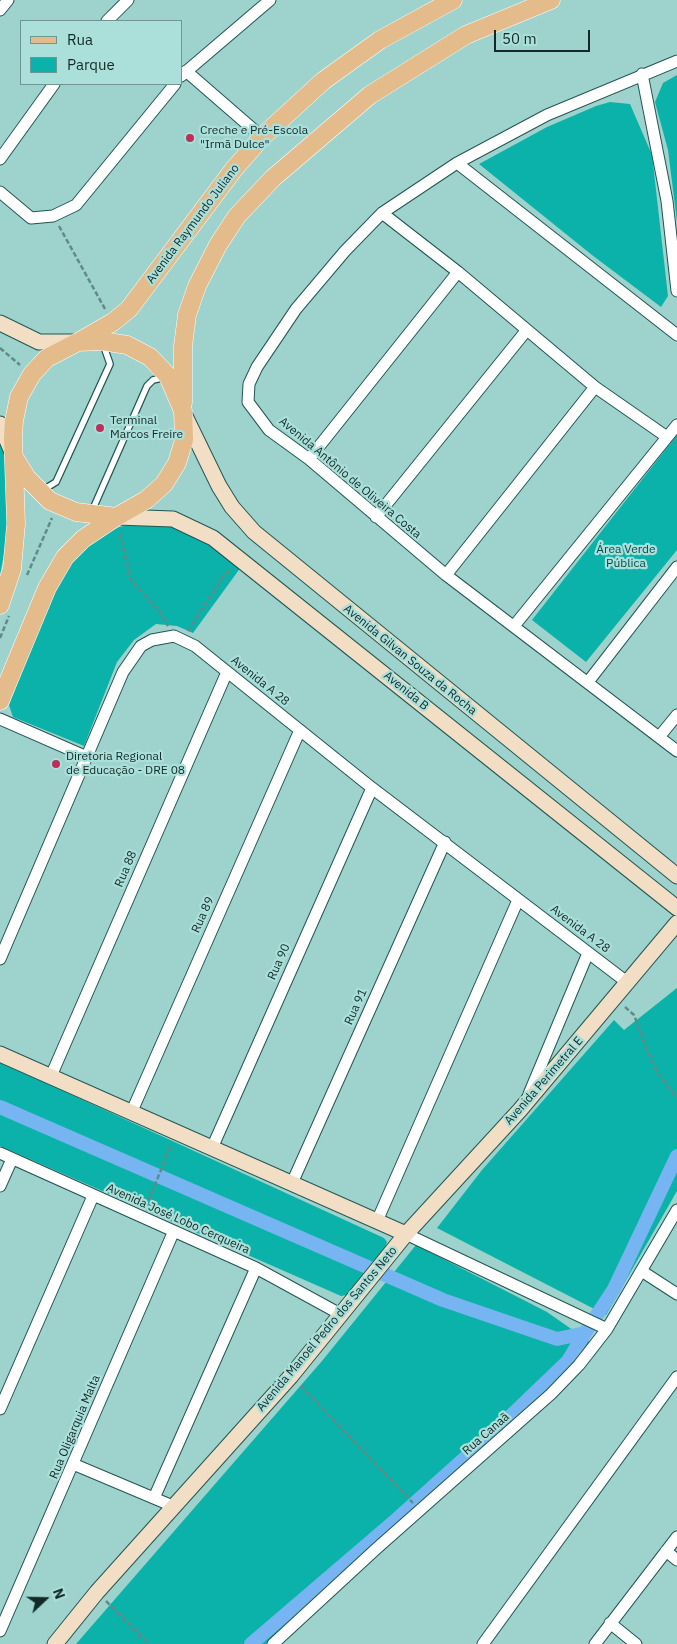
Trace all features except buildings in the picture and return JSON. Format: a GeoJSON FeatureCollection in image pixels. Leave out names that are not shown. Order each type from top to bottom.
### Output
{"type":"FeatureCollection","features":[{"type":"Feature","properties":{"kind":"main road","name":"Avenida Raymundo Juliano"},"geometry":{"type":"LineString","coordinates":[[6,608],[16,524],[14,421],[19,397],[32,374],[47,358],[113,322],[129,308],[143,292],[234,169],[262,137],[323,81],[380,40],[453,0]]}},
{"type":"Feature","properties":{"kind":"main road"},"geometry":{"type":"LineString","coordinates":[[0,702],[47,588],[65,557],[83,539],[146,500],[168,477],[177,463],[184,440],[182,411],[183,346],[187,315],[197,286],[218,245],[237,216],[273,178],[370,96],[466,35],[551,0]]}},
{"type":"Feature","properties":{"kind":"main road"},"geometry":{"type":"LineString","coordinates":[[78,342],[102,341],[127,345],[150,358],[168,376],[182,411]]}},
{"type":"Feature","properties":{"kind":"main road"},"geometry":{"type":"LineString","coordinates":[[14,457],[39,492],[57,505],[91,515],[116,517]]}},
{"type":"Feature","properties":{"kind":"street"},"geometry":{"type":"LineString","coordinates":[[0,10],[8,0]]}},
{"type":"Feature","properties":{"kind":"street"},"geometry":{"type":"LineString","coordinates":[[108,20],[128,0]]}},
{"type":"Feature","properties":{"kind":"street"},"geometry":{"type":"LineString","coordinates":[[262,137],[183,74],[270,0]]}},
{"type":"Feature","properties":{"kind":"street","name":"Avenida Antônio de Oliveira Costa"},"geometry":{"type":"LineString","coordinates":[[677,61],[547,115],[457,163],[382,213],[345,251],[296,310],[257,367],[249,384],[248,402],[269,430],[309,460],[446,575],[677,751]]}},
{"type":"Feature","properties":{"kind":"street"},"geometry":{"type":"LineString","coordinates":[[642,74],[667,201],[677,291]]}},
{"type":"Feature","properties":{"kind":"street"},"geometry":{"type":"LineString","coordinates":[[0,159],[53,85]]}},
{"type":"Feature","properties":{"kind":"street"},"geometry":{"type":"LineString","coordinates":[[0,192],[31,218],[53,216],[76,205],[174,85]]}},
{"type":"Feature","properties":{"kind":"street"},"geometry":{"type":"LineString","coordinates":[[457,163],[677,335]]}},
{"type":"Feature","properties":{"kind":"street"},"geometry":{"type":"LineString","coordinates":[[382,213],[458,272],[595,388],[666,437]]}},
{"type":"Feature","properties":{"kind":"street"},"geometry":{"type":"LineString","coordinates":[[309,460],[458,272]]}},
{"type":"Feature","properties":{"kind":"street"},"geometry":{"type":"LineString","coordinates":[[0,323],[16,333],[39,342],[78,342]]}},
{"type":"Feature","properties":{"kind":"street"},"geometry":{"type":"LineString","coordinates":[[376,517],[526,331]]}},
{"type":"Feature","properties":{"kind":"street"},"geometry":{"type":"LineString","coordinates":[[446,575],[595,388]]}},
{"type":"Feature","properties":{"kind":"street","name":"Avenida Gilvan Souza da Rocha"},"geometry":{"type":"LineString","coordinates":[[182,411],[218,486],[232,507],[254,532],[677,876]]}},
{"type":"Feature","properties":{"kind":"street"},"geometry":{"type":"LineString","coordinates":[[0,424],[14,457]]}},
{"type":"Feature","properties":{"kind":"street"},"geometry":{"type":"LineString","coordinates":[[514,626],[677,425]]}},
{"type":"Feature","properties":{"kind":"street","name":"Avenida B"},"geometry":{"type":"LineString","coordinates":[[116,517],[173,519],[213,538],[677,908]]}},
{"type":"Feature","properties":{"kind":"street"},"geometry":{"type":"LineString","coordinates":[[588,682],[677,568]]}},
{"type":"Feature","properties":{"kind":"street"},"geometry":{"type":"LineString","coordinates":[[0,959],[123,672],[141,646],[152,640],[179,638]]}},
{"type":"Feature","properties":{"kind":"street","name":"Avenida A 28"},"geometry":{"type":"LineString","coordinates":[[179,638],[227,672],[372,788],[628,983]]}},
{"type":"Feature","properties":{"kind":"street","name":"Rua 88"},"geometry":{"type":"LineString","coordinates":[[51,1076],[227,672]]}},
{"type":"Feature","properties":{"kind":"street"},"geometry":{"type":"LineString","coordinates":[[659,737],[677,715]]}},
{"type":"Feature","properties":{"kind":"street"},"geometry":{"type":"LineString","coordinates":[[0,720],[87,757]]}},
{"type":"Feature","properties":{"kind":"street","name":"Rua 89"},"geometry":{"type":"LineString","coordinates":[[132,1111],[300,730]]}},
{"type":"Feature","properties":{"kind":"street","name":"Rua 90"},"geometry":{"type":"LineString","coordinates":[[212,1148],[372,788]]}},
{"type":"Feature","properties":{"kind":"street","name":"Rua 91"},"geometry":{"type":"LineString","coordinates":[[292,1183],[445,842]]}},
{"type":"Feature","properties":{"kind":"street"},"geometry":{"type":"LineString","coordinates":[[377,1221],[518,900]]}},
{"type":"Feature","properties":{"kind":"street","name":"Avenida Perimetral E"},"geometry":{"type":"LineString","coordinates":[[406,1234],[524,1105],[677,923]]}},
{"type":"Feature","properties":{"kind":"street"},"geometry":{"type":"LineString","coordinates":[[524,1105],[588,953]]}},
{"type":"Feature","properties":{"kind":"street","name":"Avenida Manoel Pedro dos Santos Neto"},"geometry":{"type":"LineString","coordinates":[[0,1054],[406,1234],[291,1376],[175,1508],[97,1592],[55,1644]]}},
{"type":"Feature","properties":{"kind":"street","name":"Avenida José Lobo Cerqueira"},"geometry":{"type":"LineString","coordinates":[[0,1153],[173,1233],[256,1268],[342,1315]]}},
{"type":"Feature","properties":{"kind":"street"},"geometry":{"type":"LineString","coordinates":[[0,1186],[12,1158]]}},
{"type":"Feature","properties":{"kind":"street"},"geometry":{"type":"LineString","coordinates":[[0,1408],[93,1196]]}},
{"type":"Feature","properties":{"kind":"street","name":"Rua Canaã"},"geometry":{"type":"LineString","coordinates":[[273,1644],[376,1549],[552,1394],[594,1347],[603,1328],[643,1272],[677,1210]]}},
{"type":"Feature","properties":{"kind":"street","name":"Rua Oligarquia Malta"},"geometry":{"type":"LineString","coordinates":[[0,1631],[173,1233]]}},
{"type":"Feature","properties":{"kind":"street"},"geometry":{"type":"LineString","coordinates":[[406,1234],[603,1328]]}},
{"type":"Feature","properties":{"kind":"street"},"geometry":{"type":"LineString","coordinates":[[154,1498],[256,1268]]}},
{"type":"Feature","properties":{"kind":"street"},"geometry":{"type":"LineString","coordinates":[[643,1272],[677,1294]]}},
{"type":"Feature","properties":{"kind":"street"},"geometry":{"type":"LineString","coordinates":[[483,1644],[677,1377]]}},
{"type":"Feature","properties":{"kind":"street"},"geometry":{"type":"LineString","coordinates":[[73,1464],[175,1508]]}},
{"type":"Feature","properties":{"kind":"street"},"geometry":{"type":"LineString","coordinates":[[595,1644],[677,1537]]}},
{"type":"Feature","properties":{"kind":"street"},"geometry":{"type":"LineString","coordinates":[[666,1551],[677,1560]]}},
{"type":"Feature","properties":{"kind":"street"},"geometry":{"type":"LineString","coordinates":[[610,1623],[636,1644]]}},
{"type":"Feature","properties":{"kind":"lane"},"geometry":{"type":"LineString","coordinates":[[39,492],[56,482],[110,364],[102,341]]}},
{"type":"Feature","properties":{"kind":"lane"},"geometry":{"type":"LineString","coordinates":[[91,515],[147,386],[153,380],[168,376]]}},
{"type":"Feature","properties":{"kind":"path"},"geometry":{"type":"LineString","coordinates":[[53,216],[113,322]]}},
{"type":"Feature","properties":{"kind":"path"},"geometry":{"type":"LineString","coordinates":[[0,348],[32,374]]}},
{"type":"Feature","properties":{"kind":"path"},"geometry":{"type":"LineString","coordinates":[[27,576],[57,505]]}},
{"type":"Feature","properties":{"kind":"path"},"geometry":{"type":"LineString","coordinates":[[116,517],[131,580],[158,609],[179,638],[225,574],[242,561]]}},
{"type":"Feature","properties":{"kind":"path"},"geometry":{"type":"LineString","coordinates":[[0,638],[6,608]]}},
{"type":"Feature","properties":{"kind":"path"},"geometry":{"type":"LineString","coordinates":[[614,998],[634,1015],[658,1073],[677,1098]]}},
{"type":"Feature","properties":{"kind":"path"},"geometry":{"type":"LineString","coordinates":[[148,1201],[169,1149]]}},
{"type":"Feature","properties":{"kind":"path"},"geometry":{"type":"LineString","coordinates":[[291,1376],[419,1510]]}},
{"type":"Feature","properties":{"kind":"path"},"geometry":{"type":"LineString","coordinates":[[97,1592],[149,1644]]}},
{"type":"Feature","properties":{"kind":"green space"},"geometry":{"type":"Polygon","coordinates":[[[677,75],[677,221],[668,150],[655,102],[663,83],[677,75]]]}},
{"type":"Feature","properties":{"kind":"green space"},"geometry":{"type":"Polygon","coordinates":[[[610,102],[630,104],[652,155],[668,296],[661,307],[592,255],[479,164],[547,127],[610,102]]]}},
{"type":"Feature","properties":{"kind":"green space","name":"Área Verde Pública"},"geometry":{"type":"Polygon","coordinates":[[[677,435],[677,550],[586,662],[532,620],[677,435]]]}},
{"type":"Feature","properties":{"kind":"green space"},"geometry":{"type":"Polygon","coordinates":[[[0,440],[7,465],[8,533],[0,575],[0,440]]]}},
{"type":"Feature","properties":{"kind":"green space"},"geometry":{"type":"Polygon","coordinates":[[[144,522],[171,526],[198,537],[241,567],[193,633],[177,626],[156,624],[134,640],[117,662],[84,746],[13,717],[9,705],[58,579],[78,551],[100,536],[119,527],[144,522]]]}},
{"type":"Feature","properties":{"kind":"green space"},"geometry":{"type":"Polygon","coordinates":[[[677,988],[677,1191],[606,1315],[437,1228],[482,1170],[614,1020],[624,1030],[677,988]]]}},
{"type":"Feature","properties":{"kind":"green space"},"geometry":{"type":"Polygon","coordinates":[[[0,1062],[384,1238],[387,1242],[385,1248],[347,1295],[341,1296],[0,1146],[0,1062]]]}},
{"type":"Feature","properties":{"kind":"green space"},"geometry":{"type":"Polygon","coordinates":[[[416,1245],[547,1312],[590,1342],[536,1401],[266,1644],[76,1644],[322,1361],[416,1245]]]}},
{"type":"Feature","properties":{"kind":"waterway"},"geometry":{"type":"LineString","coordinates":[[0,1107],[443,1300],[557,1339],[585,1333],[614,1289],[677,1156]]}},
{"type":"Feature","properties":{"kind":"waterway"},"geometry":{"type":"LineString","coordinates":[[251,1644],[397,1519],[494,1432],[568,1361],[585,1333]]}},
{"type":"Feature","properties":{"kind":"place","name":"Creche e Pré-Escola \"Irmã Dulce\""},"geometry":{"type":"Point","coordinates":[190,138]}},
{"type":"Feature","properties":{"kind":"place","name":"Terminal Marcos Freire"},"geometry":{"type":"Point","coordinates":[100,428]}},
{"type":"Feature","properties":{"kind":"place","name":"Diretoria Regional de Educação - DRE 08"},"geometry":{"type":"Point","coordinates":[56,764]}}]}
